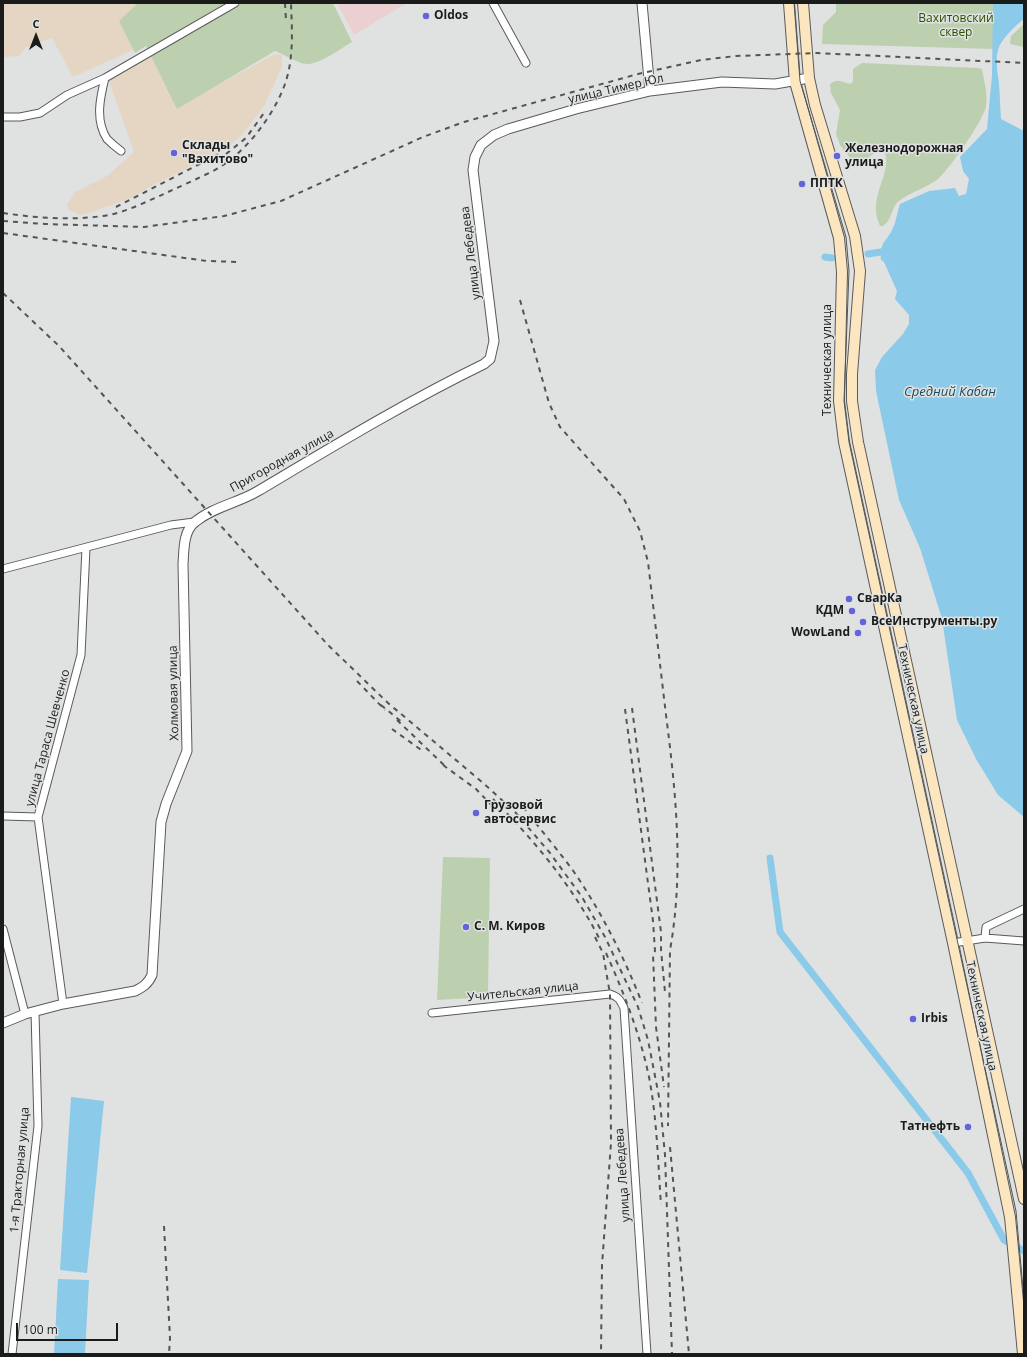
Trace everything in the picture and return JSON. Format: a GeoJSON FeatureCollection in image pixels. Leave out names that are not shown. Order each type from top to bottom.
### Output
{"type":"FeatureCollection","features":[{"type":"Feature","properties":{"kind":"main road","name":"Техническая улица"},"geometry":{"type":"LineString","coordinates":[[789,3],[795,82],[839,238],[842,272],[839,401],[844,442],[953,944],[1010,1217],[1023,1354]]}},
{"type":"Feature","properties":{"kind":"main road","name":"Техническая улица"},"geometry":{"type":"LineString","coordinates":[[803,3],[810,78],[815,105],[855,236],[860,271],[852,374],[852,401],[858,442],[969,940],[1024,1199]]}},
{"type":"Feature","properties":{"kind":"street"},"geometry":{"type":"LineString","coordinates":[[3,118],[20,117],[40,113],[67,95],[106,78],[236,3]]}},
{"type":"Feature","properties":{"kind":"street"},"geometry":{"type":"LineString","coordinates":[[493,3],[526,63]]}},
{"type":"Feature","properties":{"kind":"street"},"geometry":{"type":"LineString","coordinates":[[642,3],[650,90]]}},
{"type":"Feature","properties":{"kind":"street"},"geometry":{"type":"LineString","coordinates":[[106,78],[100,99],[100,122],[108,139],[122,151]]}},
{"type":"Feature","properties":{"kind":"street","name":"улица Тимер Юл"},"geometry":{"type":"LineString","coordinates":[[481,145],[494,135],[508,129],[576,109],[650,90],[722,82],[775,84],[795,82],[810,78]]}},
{"type":"Feature","properties":{"kind":"street","name":"улица Лебедева"},"geometry":{"type":"LineString","coordinates":[[481,145],[475,157],[473,170],[494,341],[490,359]]}},
{"type":"Feature","properties":{"kind":"street","name":"Пригородная улица"},"geometry":{"type":"LineString","coordinates":[[3,569],[171,525],[194,522],[210,513],[253,494],[405,404],[484,364],[490,359]]}},
{"type":"Feature","properties":{"kind":"street","name":"Холмовая улица"},"geometry":{"type":"LineString","coordinates":[[64,1004],[134,991],[143,987],[149,981],[153,964],[161,822],[166,804],[187,751],[183,564],[185,542],[188,531],[194,522]]}},
{"type":"Feature","properties":{"kind":"street","name":"улица Тараса Шевченко"},"geometry":{"type":"LineString","coordinates":[[64,1004],[38,817],[81,655],[86,548]]}},
{"type":"Feature","properties":{"kind":"street"},"geometry":{"type":"LineString","coordinates":[[3,816],[38,817]]}},
{"type":"Feature","properties":{"kind":"street"},"geometry":{"type":"LineString","coordinates":[[985,938],[986,927],[1024,909]]}},
{"type":"Feature","properties":{"kind":"street"},"geometry":{"type":"LineString","coordinates":[[3,929],[25,1014]]}},
{"type":"Feature","properties":{"kind":"street"},"geometry":{"type":"LineString","coordinates":[[953,944],[985,938],[1024,942]]}},
{"type":"Feature","properties":{"kind":"street","name":"Учительская улица"},"geometry":{"type":"LineString","coordinates":[[432,1012],[610,994],[617,996]]}},
{"type":"Feature","properties":{"kind":"street","name":"улица Лебедева"},"geometry":{"type":"LineString","coordinates":[[617,996],[624,1008],[647,1354]]}},
{"type":"Feature","properties":{"kind":"street"},"geometry":{"type":"LineString","coordinates":[[3,1023],[25,1014],[64,1004]]}},
{"type":"Feature","properties":{"kind":"street","name":"1-я Тракторная улица"},"geometry":{"type":"LineString","coordinates":[[12,1354],[38,1126],[35,1012]]}},
{"type":"Feature","properties":{"kind":"shaded area"},"geometry":{"type":"Polygon","coordinates":[[[3,3],[136,3],[138,7],[138,48],[73,77],[52,38],[25,48],[19,56],[3,57],[3,3]]]}},
{"type":"Feature","properties":{"kind":"shaded area"},"geometry":{"type":"Polygon","coordinates":[[[337,3],[407,3],[354,35],[337,3]]]}},
{"type":"Feature","properties":{"kind":"shaded area"},"geometry":{"type":"Polygon","coordinates":[[[152,53],[182,104],[275,54],[282,55],[282,67],[264,106],[244,133],[225,150],[149,187],[134,197],[86,214],[79,215],[69,210],[67,205],[75,192],[107,176],[134,152],[109,81],[152,53]]]}},
{"type":"Feature","properties":{"kind":"green space"},"geometry":{"type":"Polygon","coordinates":[[[135,3],[333,3],[352,42],[320,61],[306,64],[298,62],[275,51],[177,109],[146,46],[135,53],[119,21],[136,5],[135,3]]]}},
{"type":"Feature","properties":{"kind":"green space","name":"Вахитовский сквер"},"geometry":{"type":"Polygon","coordinates":[[[836,3],[993,3],[993,49],[822,44],[823,25],[836,12],[836,3]]]}},
{"type":"Feature","properties":{"kind":"green space"},"geometry":{"type":"Polygon","coordinates":[[[1024,24],[1024,47],[1010,44],[1011,36],[1024,24]]]}},
{"type":"Feature","properties":{"kind":"green space"},"geometry":{"type":"Polygon","coordinates":[[[862,63],[978,68],[982,69],[986,92],[986,106],[984,113],[973,133],[949,167],[937,180],[899,201],[894,207],[888,221],[883,226],[880,226],[876,204],[886,168],[884,150],[880,149],[859,164],[855,164],[840,145],[836,134],[840,110],[831,93],[830,84],[838,81],[851,84],[853,81],[853,69],[862,63]]]}},
{"type":"Feature","properties":{"kind":"green space"},"geometry":{"type":"Polygon","coordinates":[[[443,857],[490,858],[488,997],[437,1000],[443,857]]]}},
{"type":"Feature","properties":{"kind":"water","name":"Средний Кабан"},"geometry":{"type":"Polygon","coordinates":[[[993,3],[1024,3],[1024,19],[1002,41],[997,54],[997,63],[1001,119],[1024,131],[1024,817],[998,795],[976,759],[957,720],[942,619],[920,548],[899,500],[876,391],[875,370],[882,357],[903,334],[909,324],[909,315],[895,299],[897,291],[884,262],[881,260],[884,242],[893,229],[900,204],[929,191],[955,188],[959,196],[966,194],[969,179],[963,171],[960,157],[987,129],[992,75],[993,3]]]}},
{"type":"Feature","properties":{"kind":"water"},"geometry":{"type":"Polygon","coordinates":[[[71,1097],[104,1101],[87,1273],[60,1270],[71,1097]]]}},
{"type":"Feature","properties":{"kind":"water"},"geometry":{"type":"Polygon","coordinates":[[[58,1279],[89,1280],[85,1354],[54,1354],[58,1279]]]}},
{"type":"Feature","properties":{"kind":"waterway"},"geometry":{"type":"LineString","coordinates":[[868,254],[881,252]]}},
{"type":"Feature","properties":{"kind":"waterway"},"geometry":{"type":"LineString","coordinates":[[825,257],[832,258]]}},
{"type":"Feature","properties":{"kind":"waterway"},"geometry":{"type":"LineString","coordinates":[[770,858],[780,932],[968,1173],[1004,1240],[1024,1251]]}},
{"type":"Feature","properties":{"kind":"tram line"},"geometry":{"type":"LineString","coordinates":[[794,3],[800,81],[846,237],[849,271],[844,401],[849,442],[1016,1211],[1024,1300]]}},
{"type":"Feature","properties":{"kind":"railway"},"geometry":{"type":"LineString","coordinates":[[285,3],[286,20]]}},
{"type":"Feature","properties":{"kind":"railway"},"geometry":{"type":"LineString","coordinates":[[3,213],[56,218],[82,218],[109,215],[145,202],[207,174],[225,164],[256,134],[280,97],[290,64],[292,34],[291,3]]}},
{"type":"Feature","properties":{"kind":"railway"},"geometry":{"type":"LineString","coordinates":[[3,221],[45,224],[144,227],[224,216],[281,201],[423,137],[464,122],[638,74],[701,60],[736,56],[817,53],[1024,63]]}},
{"type":"Feature","properties":{"kind":"railway"},"geometry":{"type":"LineString","coordinates":[[226,154],[246,138],[264,113]]}},
{"type":"Feature","properties":{"kind":"railway"},"geometry":{"type":"LineString","coordinates":[[116,207],[221,153]]}},
{"type":"Feature","properties":{"kind":"railway"},"geometry":{"type":"LineString","coordinates":[[3,233],[207,261],[240,262]]}},
{"type":"Feature","properties":{"kind":"railway"},"geometry":{"type":"LineString","coordinates":[[3,293],[59,346],[328,645],[388,703],[482,782],[515,812],[550,853],[582,897],[605,937],[638,1007],[648,1040],[660,1102],[665,1155],[672,1354]]}},
{"type":"Feature","properties":{"kind":"railway"},"geometry":{"type":"LineString","coordinates":[[520,300],[549,403],[560,427],[624,499],[640,531],[648,562],[673,774],[677,832],[677,891],[670,950],[668,1126]]}},
{"type":"Feature","properties":{"kind":"railway"},"geometry":{"type":"LineString","coordinates":[[357,681],[385,710]]}},
{"type":"Feature","properties":{"kind":"railway"},"geometry":{"type":"LineString","coordinates":[[381,705],[403,723]]}},
{"type":"Feature","properties":{"kind":"railway"},"geometry":{"type":"LineString","coordinates":[[632,708],[661,932],[665,992]]}},
{"type":"Feature","properties":{"kind":"railway"},"geometry":{"type":"LineString","coordinates":[[625,709],[653,921],[656,1027],[664,1087]]}},
{"type":"Feature","properties":{"kind":"railway"},"geometry":{"type":"LineString","coordinates":[[397,720],[446,767]]}},
{"type":"Feature","properties":{"kind":"railway"},"geometry":{"type":"LineString","coordinates":[[392,729],[424,752]]}},
{"type":"Feature","properties":{"kind":"railway"},"geometry":{"type":"LineString","coordinates":[[443,765],[476,789],[494,808]]}},
{"type":"Feature","properties":{"kind":"railway"},"geometry":{"type":"LineString","coordinates":[[493,799],[538,848],[566,883],[600,940]]}},
{"type":"Feature","properties":{"kind":"railway"},"geometry":{"type":"LineString","coordinates":[[523,807],[574,872],[594,903],[620,952],[642,1003]]}},
{"type":"Feature","properties":{"kind":"railway"},"geometry":{"type":"LineString","coordinates":[[595,937],[603,953],[610,994],[611,1143],[602,1265],[601,1354]]}},
{"type":"Feature","properties":{"kind":"railway"},"geometry":{"type":"LineString","coordinates":[[606,953],[631,1014],[649,1077],[656,1125],[661,1205]]}},
{"type":"Feature","properties":{"kind":"railway"},"geometry":{"type":"LineString","coordinates":[[670,1147],[689,1354]]}},
{"type":"Feature","properties":{"kind":"railway"},"geometry":{"type":"LineString","coordinates":[[164,1226],[170,1338],[169,1354]]}},
{"type":"Feature","properties":{"kind":"place","name":"Oldos"},"geometry":{"type":"Point","coordinates":[426,16]}},
{"type":"Feature","properties":{"kind":"place","name":"Склады \"Вахитово\""},"geometry":{"type":"Point","coordinates":[174,153]}},
{"type":"Feature","properties":{"kind":"place","name":"Железнодорожная улица"},"geometry":{"type":"Point","coordinates":[837,156]}},
{"type":"Feature","properties":{"kind":"place","name":"ППТК"},"geometry":{"type":"Point","coordinates":[802,184]}},
{"type":"Feature","properties":{"kind":"place","name":"СварКа"},"geometry":{"type":"Point","coordinates":[849,599]}},
{"type":"Feature","properties":{"kind":"place","name":"КДМ"},"geometry":{"type":"Point","coordinates":[852,611]}},
{"type":"Feature","properties":{"kind":"place","name":"ВсеИнструменты.ру"},"geometry":{"type":"Point","coordinates":[863,622]}},
{"type":"Feature","properties":{"kind":"place","name":"WowLand"},"geometry":{"type":"Point","coordinates":[858,633]}},
{"type":"Feature","properties":{"kind":"place","name":"Грузовой автосервис"},"geometry":{"type":"Point","coordinates":[476,813]}},
{"type":"Feature","properties":{"kind":"place","name":"С. М. Киров"},"geometry":{"type":"Point","coordinates":[466,927]}},
{"type":"Feature","properties":{"kind":"place","name":"Irbis"},"geometry":{"type":"Point","coordinates":[913,1019]}},
{"type":"Feature","properties":{"kind":"place","name":"Татнефть"},"geometry":{"type":"Point","coordinates":[968,1127]}}]}
